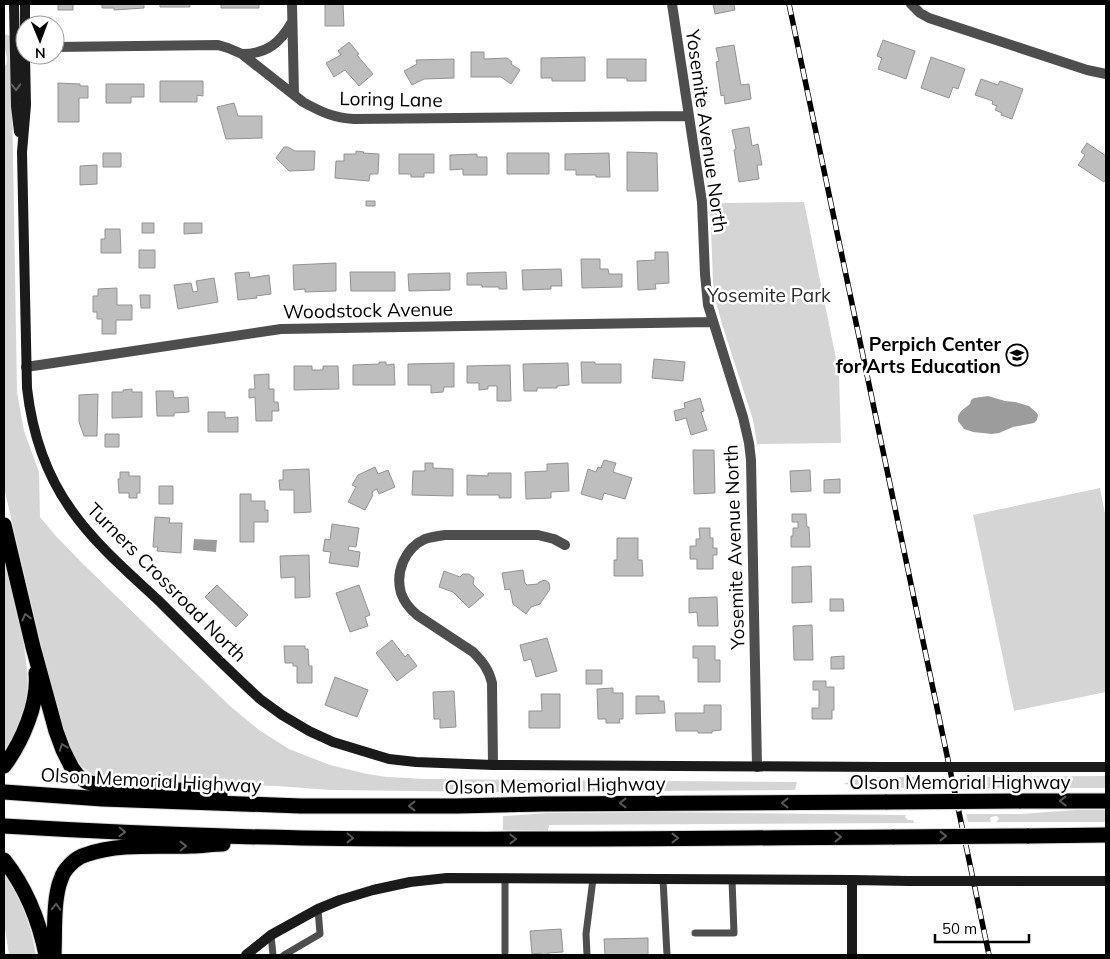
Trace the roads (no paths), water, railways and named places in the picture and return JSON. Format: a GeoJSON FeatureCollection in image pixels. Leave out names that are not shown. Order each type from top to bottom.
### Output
{"type":"FeatureCollection","features":[{"type":"Feature","properties":{"kind":"highway"},"geometry":{"type":"LineString","coordinates":[[4,525],[33,646],[56,730],[63,750],[78,776],[87,782],[99,785],[195,791],[300,806]]}},
{"type":"Feature","properties":{"kind":"highway"},"geometry":{"type":"LineString","coordinates":[[4,766],[18,746],[28,723],[35,694],[36,677],[33,646]]}},
{"type":"Feature","properties":{"kind":"highway","name":"Olson Memorial Highway"},"geometry":{"type":"LineString","coordinates":[[4,792],[102,799],[300,806],[1106,801]]}},
{"type":"Feature","properties":{"kind":"highway"},"geometry":{"type":"LineString","coordinates":[[4,803],[102,799]]}},
{"type":"Feature","properties":{"kind":"highway"},"geometry":{"type":"LineString","coordinates":[[4,815],[37,824],[101,832]]}},
{"type":"Feature","properties":{"kind":"highway"},"geometry":{"type":"LineString","coordinates":[[4,826],[101,832],[302,838],[483,839],[1106,835]]}},
{"type":"Feature","properties":{"kind":"highway"},"geometry":{"type":"LineString","coordinates":[[54,955],[57,892],[61,877],[70,865],[82,855],[134,846],[193,846],[302,838]]}},
{"type":"Feature","properties":{"kind":"highway"},"geometry":{"type":"LineString","coordinates":[[4,860],[30,902],[42,934],[46,955]]}},
{"type":"Feature","properties":{"kind":"street"},"geometry":{"type":"LineString","coordinates":[[292,4],[294,94]]}},
{"type":"Feature","properties":{"kind":"street","name":"Yosemite Avenue North"},"geometry":{"type":"LineString","coordinates":[[672,4],[702,202],[705,281],[708,305],[743,416],[751,460],[757,767]]}},
{"type":"Feature","properties":{"kind":"street"},"geometry":{"type":"LineString","coordinates":[[911,4],[920,13],[929,18],[1087,70],[1106,74]]}},
{"type":"Feature","properties":{"kind":"street"},"geometry":{"type":"LineString","coordinates":[[242,54],[251,54],[270,48],[286,34],[293,22]]}},
{"type":"Feature","properties":{"kind":"street","name":"Loring Lane"},"geometry":{"type":"LineString","coordinates":[[65,47],[218,45],[242,54],[303,102],[324,114],[344,119],[688,116]]}},
{"type":"Feature","properties":{"kind":"street","name":"Turners Crossroad North"},"geometry":{"type":"LineString","coordinates":[[19,65],[16,106],[22,152]]}},
{"type":"Feature","properties":{"kind":"street","name":"Turners Crossroad North"},"geometry":{"type":"LineString","coordinates":[[25,65],[26,105],[22,152],[26,367],[29,410],[36,436],[51,475],[72,512],[105,549],[260,699],[282,715],[309,731],[333,742],[361,752],[407,761],[493,765],[1106,767]]}},
{"type":"Feature","properties":{"kind":"street","name":"Woodstock Avenue"},"geometry":{"type":"LineString","coordinates":[[26,367],[281,329],[713,322]]}},
{"type":"Feature","properties":{"kind":"street"},"geometry":{"type":"LineString","coordinates":[[493,765],[492,684],[490,674],[473,652],[417,615],[411,609],[402,594],[400,586],[401,567],[404,559],[416,545],[425,539],[435,536],[538,535],[565,544]]}},
{"type":"Feature","properties":{"kind":"street"},"geometry":{"type":"LineString","coordinates":[[246,955],[271,935],[318,909],[340,900],[410,882],[447,878],[1106,881]]}},
{"type":"Feature","properties":{"kind":"street"},"geometry":{"type":"LineString","coordinates":[[852,880],[852,955]]}},
{"type":"Feature","properties":{"kind":"lane"},"geometry":{"type":"LineString","coordinates":[[505,952],[506,879]]}},
{"type":"Feature","properties":{"kind":"lane"},"geometry":{"type":"LineString","coordinates":[[663,879],[667,955]]}},
{"type":"Feature","properties":{"kind":"lane"},"geometry":{"type":"LineString","coordinates":[[587,955],[586,934],[593,880]]}},
{"type":"Feature","properties":{"kind":"lane"},"geometry":{"type":"LineString","coordinates":[[695,933],[734,933],[732,880]]}},
{"type":"Feature","properties":{"kind":"lane"},"geometry":{"type":"LineString","coordinates":[[284,955],[320,934],[318,909]]}},
{"type":"Feature","properties":{"kind":"lane"},"geometry":{"type":"LineString","coordinates":[[271,935],[272,955]]}},
{"type":"Feature","properties":{"kind":"railway"},"geometry":{"type":"LineString","coordinates":[[789,4],[989,955]]}},
{"type":"Feature","properties":{"kind":"place","name":"Perpich Center for Arts Education"},"geometry":{"type":"Point","coordinates":[1017,355]}},
{"type":"Feature","properties":{"kind":"park label","name":"Yosemite Park"},"geometry":{"type":"Point","coordinates":[769,295]}}]}
